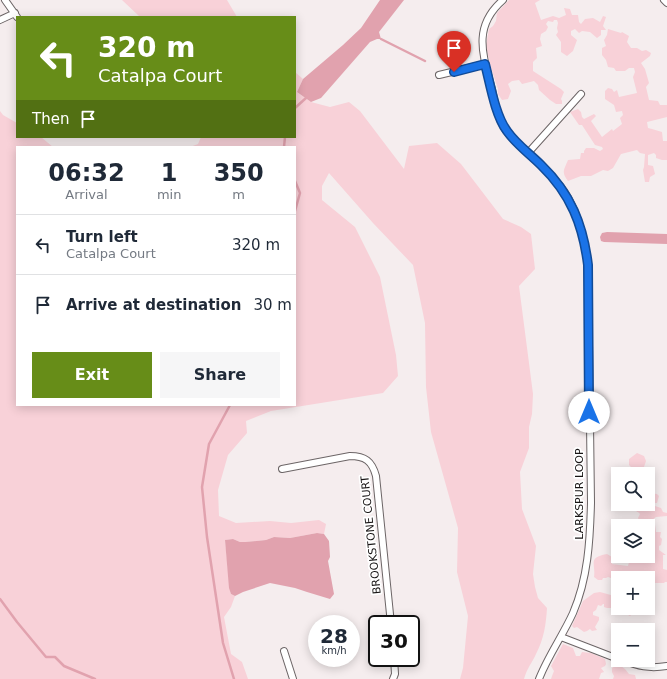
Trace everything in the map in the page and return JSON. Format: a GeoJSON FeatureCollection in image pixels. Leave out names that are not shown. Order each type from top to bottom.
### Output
{"type":"FeatureCollection","features":[{"type":"Feature","properties":{"kind":"street"},"geometry":{"type":"LineString","coordinates":[[0,20],[16,15],[5,0]]}},
{"type":"Feature","properties":{"kind":"street","name":"LARKSPUR LOOP"},"geometry":{"type":"LineString","coordinates":[[503,0],[491,14],[485,25],[482,43],[482,52],[497,111],[506,130],[553,177],[564,191],[580,224],[588,265],[590,503],[588,558],[584,581],[573,612],[539,679]]}},
{"type":"Feature","properties":{"kind":"street"},"geometry":{"type":"LineString","coordinates":[[439,75],[485,64]]}},
{"type":"Feature","properties":{"kind":"street"},"geometry":{"type":"LineString","coordinates":[[528,153],[581,94]]}},
{"type":"Feature","properties":{"kind":"street","name":"BROOKSTONE COURT"},"geometry":{"type":"LineString","coordinates":[[282,469],[350,456],[364,458],[370,463],[376,476],[390,615]]}},
{"type":"Feature","properties":{"kind":"street"},"geometry":{"type":"LineString","coordinates":[[561,637],[611,655]]}},
{"type":"Feature","properties":{"kind":"street"},"geometry":{"type":"LineString","coordinates":[[284,651],[293,679]]}},
{"type":"Feature","properties":{"kind":"street"},"geometry":{"type":"LineString","coordinates":[[642,667],[651,668],[667,666]]}},
{"type":"Feature","properties":{"kind":"street"},"geometry":{"type":"LineString","coordinates":[[393,679],[395,674],[395,667]]}},
{"type":"Feature","properties":{"kind":"shaded area"},"geometry":{"type":"Polygon","coordinates":[[[122,0],[227,0],[236,16],[139,16],[122,0]]]}},
{"type":"Feature","properties":{"kind":"shaded area"},"geometry":{"type":"Polygon","coordinates":[[[380,0],[404,0],[379,32],[381,39],[370,42],[321,98],[311,102],[297,92],[303,79],[361,28],[380,0]]]}},
{"type":"Feature","properties":{"kind":"shaded area"},"geometry":{"type":"Polygon","coordinates":[[[509,0],[540,0],[535,3],[541,20],[553,16],[559,18],[566,15],[564,8],[570,9],[572,15],[578,15],[579,22],[581,24],[585,19],[593,18],[600,22],[603,16],[606,17],[603,26],[606,30],[601,30],[601,35],[597,38],[590,32],[582,31],[579,33],[575,29],[571,31],[571,35],[577,40],[573,51],[567,56],[561,52],[561,42],[556,35],[558,32],[557,20],[554,20],[553,22],[548,21],[546,24],[548,27],[546,31],[541,34],[540,39],[542,46],[536,48],[537,58],[533,62],[533,71],[564,92],[561,99],[562,104],[556,104],[550,100],[539,90],[538,85],[534,81],[522,84],[519,80],[512,81],[508,84],[511,91],[508,99],[502,100],[498,94],[486,45],[489,29],[496,21],[497,13],[509,0]]]}},
{"type":"Feature","properties":{"kind":"shaded area"},"geometry":{"type":"Polygon","coordinates":[[[608,29],[622,32],[629,36],[627,42],[631,48],[637,48],[642,51],[646,50],[651,53],[650,56],[641,63],[645,69],[649,83],[646,87],[649,100],[658,101],[660,105],[667,105],[667,117],[647,122],[648,128],[662,132],[663,141],[667,141],[667,160],[656,158],[654,153],[648,155],[648,165],[653,166],[655,174],[650,177],[649,182],[645,182],[643,170],[645,154],[640,153],[637,150],[621,154],[613,168],[608,171],[603,170],[591,176],[581,176],[568,181],[564,173],[568,160],[580,159],[581,153],[584,153],[586,148],[594,148],[600,151],[603,149],[602,147],[595,145],[582,125],[579,125],[570,112],[578,109],[584,119],[594,114],[596,116],[591,121],[602,137],[612,129],[613,131],[622,124],[620,118],[623,115],[622,111],[616,112],[614,105],[605,99],[605,91],[608,88],[612,89],[614,92],[617,90],[619,97],[637,93],[633,77],[635,72],[634,68],[629,68],[625,71],[616,71],[614,68],[608,67],[606,60],[602,55],[602,48],[606,46],[604,40],[608,29]]]}},
{"type":"Feature","properties":{"kind":"shaded area"},"geometry":{"type":"Polygon","coordinates":[[[296,73],[303,79],[297,92],[311,102],[330,107],[349,102],[360,111],[404,169],[409,146],[437,143],[461,164],[503,219],[521,227],[531,234],[535,269],[519,286],[533,394],[532,414],[529,427],[529,448],[520,472],[522,509],[536,546],[533,574],[535,587],[538,598],[547,608],[543,637],[524,679],[460,679],[463,668],[468,616],[457,572],[458,528],[431,432],[426,387],[425,323],[413,265],[373,223],[329,173],[322,186],[322,200],[355,227],[380,277],[396,355],[398,376],[383,393],[271,411],[246,421],[247,433],[228,455],[218,490],[219,516],[236,523],[270,521],[291,523],[319,520],[326,524],[324,534],[317,533],[290,538],[274,537],[266,540],[245,542],[240,542],[233,539],[225,540],[230,590],[231,594],[235,596],[231,607],[224,617],[231,654],[242,662],[248,679],[0,679],[0,111],[3,115],[16,122],[16,138],[42,138],[52,146],[16,146],[16,406],[296,406],[296,146],[193,146],[198,144],[201,138],[296,138],[296,73]]]}},
{"type":"Feature","properties":{"kind":"shaded area"},"geometry":{"type":"Polygon","coordinates":[[[602,233],[667,234],[667,244],[601,241],[600,237],[602,233]]]}},
{"type":"Feature","properties":{"kind":"shaded area"},"geometry":{"type":"Polygon","coordinates":[[[637,453],[644,456],[646,461],[644,467],[631,467],[629,465],[629,459],[637,453]]]}},
{"type":"Feature","properties":{"kind":"shaded area"},"geometry":{"type":"Polygon","coordinates":[[[655,494],[659,496],[657,503],[655,503],[655,494]]]}},
{"type":"Feature","properties":{"kind":"shaded area"},"geometry":{"type":"Polygon","coordinates":[[[655,506],[661,508],[663,512],[667,513],[667,516],[656,517],[653,519],[638,519],[640,514],[637,512],[655,511],[655,506]]]}},
{"type":"Feature","properties":{"kind":"shaded area"},"geometry":{"type":"Polygon","coordinates":[[[655,525],[656,532],[661,532],[660,537],[662,539],[659,550],[666,555],[663,555],[663,569],[667,570],[667,582],[655,583],[655,571],[611,571],[611,578],[608,577],[598,580],[594,577],[594,562],[597,557],[607,554],[611,556],[612,564],[628,566],[629,563],[655,563],[655,525]]]}},
{"type":"Feature","properties":{"kind":"shaded area"},"geometry":{"type":"Polygon","coordinates":[[[317,533],[324,534],[329,541],[330,557],[328,561],[334,594],[330,599],[295,588],[270,583],[235,596],[231,594],[229,588],[225,540],[233,539],[240,542],[245,542],[266,540],[274,537],[290,538],[317,533]]]}},
{"type":"Feature","properties":{"kind":"shaded area"},"geometry":{"type":"Polygon","coordinates":[[[600,592],[611,595],[611,608],[604,607],[604,604],[601,606],[598,605],[596,610],[593,612],[593,615],[599,617],[595,627],[597,630],[592,631],[590,629],[584,632],[577,627],[574,628],[572,626],[583,601],[594,593],[600,592]]]}},
{"type":"Feature","properties":{"kind":"shaded area"},"geometry":{"type":"Polygon","coordinates":[[[563,644],[573,648],[576,656],[580,656],[582,652],[591,653],[605,659],[606,664],[601,668],[604,672],[601,673],[599,679],[551,679],[554,671],[551,666],[563,644]]]}},
{"type":"Feature","properties":{"kind":"shaded area"},"geometry":{"type":"Polygon","coordinates":[[[622,667],[629,674],[635,675],[636,679],[613,679],[614,676],[612,668],[622,667]]]}},
{"type":"Feature","properties":{"kind":"waterway"},"geometry":{"type":"LineString","coordinates":[[381,39],[425,61]]}},
{"type":"Feature","properties":{"kind":"waterway"},"geometry":{"type":"LineString","coordinates":[[296,107],[306,98]]}},
{"type":"Feature","properties":{"kind":"waterway"},"geometry":{"type":"LineString","coordinates":[[284,146],[285,138]]}},
{"type":"Feature","properties":{"kind":"waterway"},"geometry":{"type":"LineString","coordinates":[[296,183],[300,193],[296,207]]}},
{"type":"Feature","properties":{"kind":"waterway"},"geometry":{"type":"LineString","coordinates":[[229,406],[209,444],[202,487],[207,537],[223,643],[234,679]]}},
{"type":"Feature","properties":{"kind":"waterway"},"geometry":{"type":"LineString","coordinates":[[0,599],[46,657],[55,657],[64,666],[95,679]]}},
{"type":"Feature","properties":{"kind":"route"},"geometry":{"type":"LineString","coordinates":[[454,72],[485,64],[497,111],[506,130],[553,177],[564,191],[580,224],[588,265],[589,412]]}}]}
